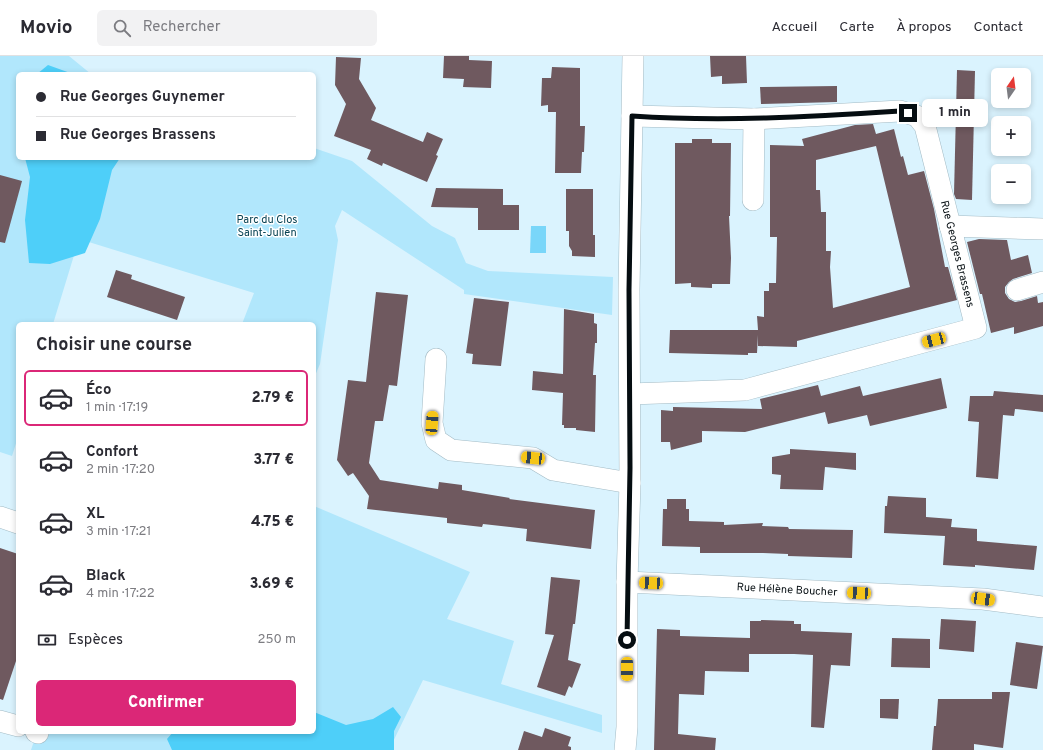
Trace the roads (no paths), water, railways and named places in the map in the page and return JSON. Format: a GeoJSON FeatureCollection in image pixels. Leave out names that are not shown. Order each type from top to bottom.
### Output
{"type":"FeatureCollection","features":[{"type":"Feature","properties":{"kind":"street"},"geometry":{"type":"LineString","coordinates":[[625,750],[627,727],[627,582],[630,483],[629,290],[633,56]]}},
{"type":"Feature","properties":{"kind":"street","name":"Rue Georges Brassens"},"geometry":{"type":"LineString","coordinates":[[630,394],[745,390],[976,328],[925,126],[917,116],[900,111],[834,116],[754,119],[632,116]]}},
{"type":"Feature","properties":{"kind":"street"},"geometry":{"type":"LineString","coordinates":[[753,200],[754,119]]}},
{"type":"Feature","properties":{"kind":"street"},"geometry":{"type":"LineString","coordinates":[[950,226],[1043,229]]}},
{"type":"Feature","properties":{"kind":"street"},"geometry":{"type":"LineString","coordinates":[[1017,290],[1043,282]]}},
{"type":"Feature","properties":{"kind":"street"},"geometry":{"type":"LineString","coordinates":[[436,359],[432,423],[436,440],[441,444],[451,450],[533,458],[553,470],[630,483]]}},
{"type":"Feature","properties":{"kind":"street"},"geometry":{"type":"LineString","coordinates":[[0,517],[16,522]]}},
{"type":"Feature","properties":{"kind":"street","name":"Rue Hélène Boucher"},"geometry":{"type":"LineString","coordinates":[[627,582],[983,599],[1043,607]]}},
{"type":"Feature","properties":{"kind":"street"},"geometry":{"type":"LineString","coordinates":[[0,721],[16,725]]}},
{"type":"Feature","properties":{"kind":"park label","name":"Parc du Clos Saint-Julien"},"geometry":{"type":"Point","coordinates":[267,226]}}]}
